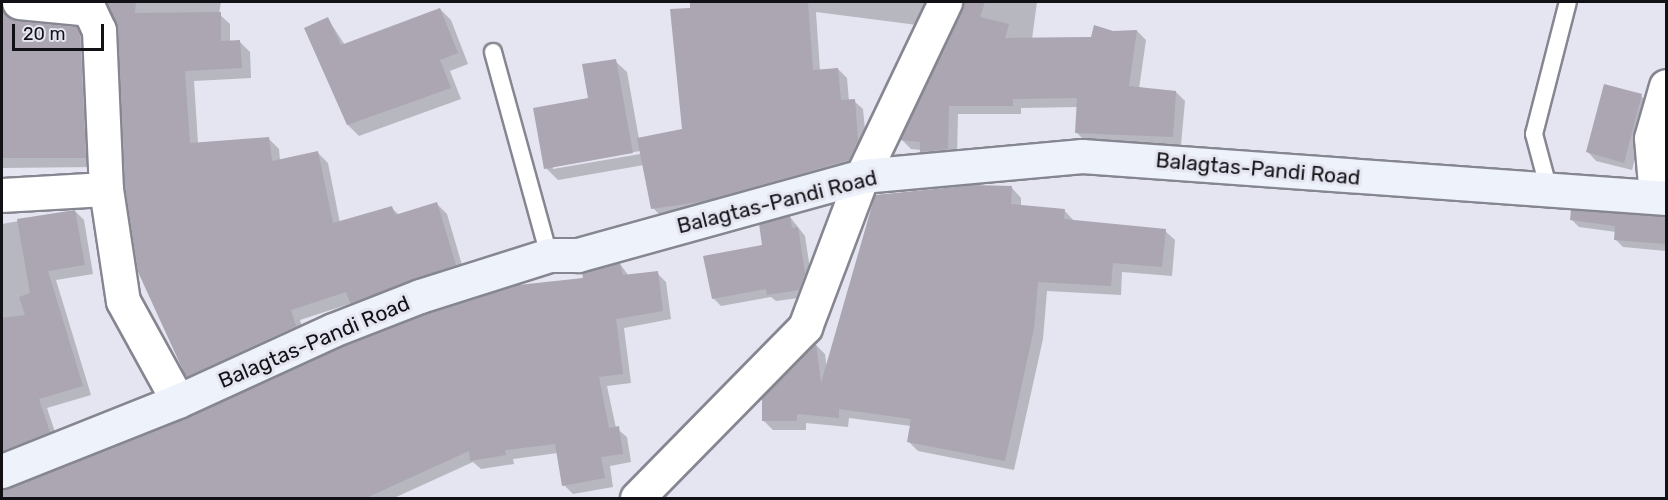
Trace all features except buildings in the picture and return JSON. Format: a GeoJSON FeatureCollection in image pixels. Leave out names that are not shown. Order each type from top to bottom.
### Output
{"type":"FeatureCollection","features":[{"type":"Feature","properties":{"kind":"main road","name":"Balagtas-Pandi Road"},"geometry":{"type":"LineString","coordinates":[[2,471],[178,401],[333,330],[420,296],[549,255],[578,255],[862,176],[1082,156],[1661,197]]}},
{"type":"Feature","properties":{"kind":"street"},"geometry":{"type":"LineString","coordinates":[[19,2],[88,9],[99,30],[106,189],[123,301],[178,401]]}},
{"type":"Feature","properties":{"kind":"street"},"geometry":{"type":"LineString","coordinates":[[637,498],[805,327],[862,176],[945,2]]}},
{"type":"Feature","properties":{"kind":"street"},"geometry":{"type":"LineString","coordinates":[[1661,197],[1650,138],[1666,86]]}},
{"type":"Feature","properties":{"kind":"street"},"geometry":{"type":"LineString","coordinates":[[2,195],[106,189]]}},
{"type":"Feature","properties":{"kind":"lane"},"geometry":{"type":"LineString","coordinates":[[1549,190],[1534,134],[1568,2]]}},
{"type":"Feature","properties":{"kind":"lane"},"geometry":{"type":"LineString","coordinates":[[493,52],[549,255]]}}]}
